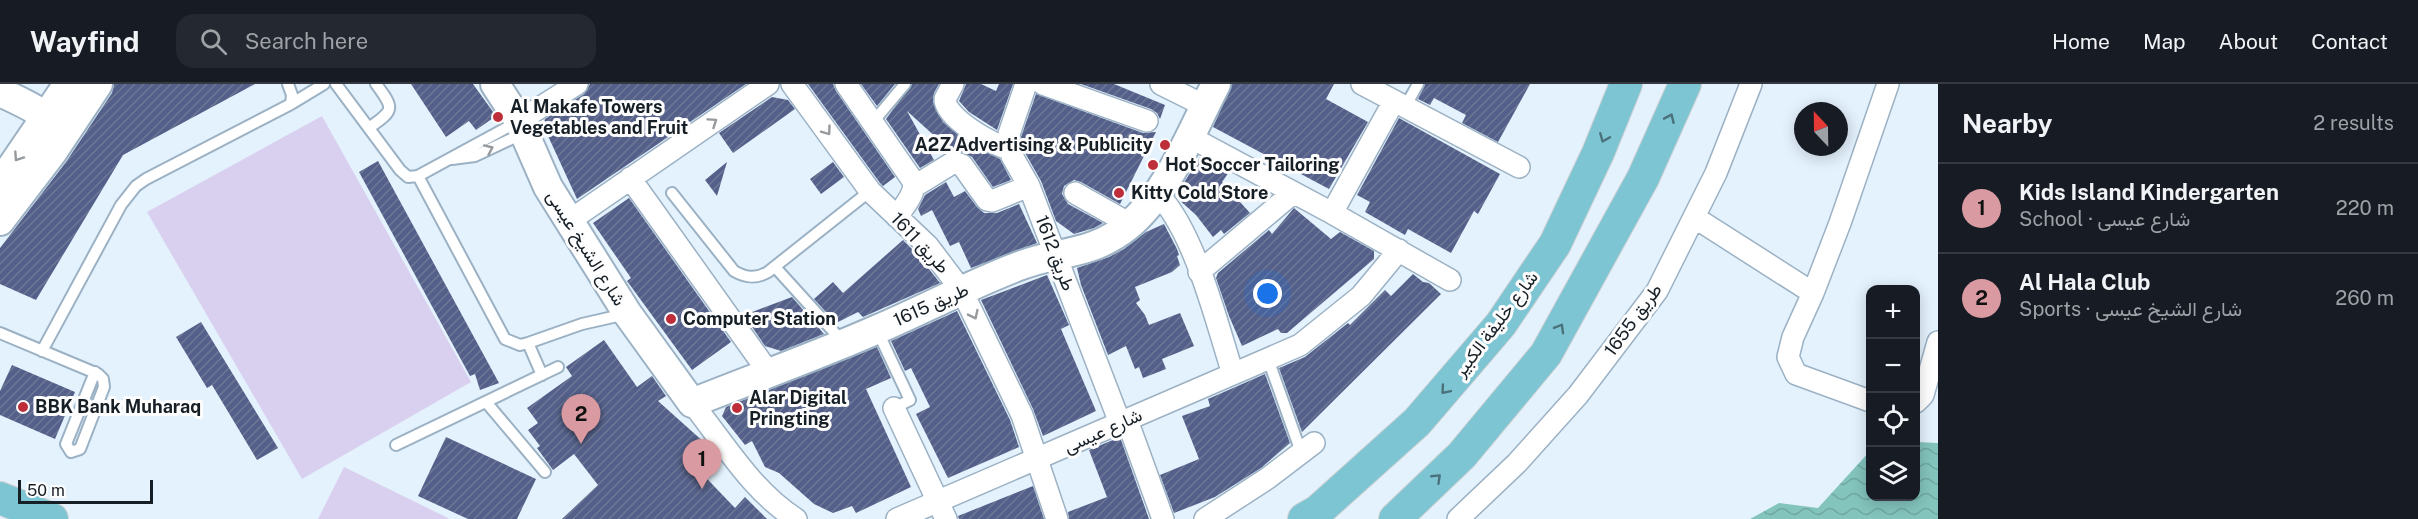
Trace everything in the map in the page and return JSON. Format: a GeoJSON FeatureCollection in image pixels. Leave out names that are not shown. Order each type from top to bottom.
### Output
{"type":"FeatureCollection","features":[{"type":"Feature","properties":{"kind":"main road","name":"شارع خليفة الكبير"},"geometry":{"type":"LineString","coordinates":[[1304,519],[1318,511],[1417,422],[1501,324],[1555,244],[1598,153],[1626,84]]}},
{"type":"Feature","properties":{"kind":"main road"},"geometry":{"type":"LineString","coordinates":[[1395,519],[1462,454],[1546,354],[1643,178],[1685,84]]}},
{"type":"Feature","properties":{"kind":"main road"},"geometry":{"type":"LineString","coordinates":[[4,499],[52,519]]}},
{"type":"Feature","properties":{"kind":"street"},"geometry":{"type":"LineString","coordinates":[[0,85],[7,84]]}},
{"type":"Feature","properties":{"kind":"street"},"geometry":{"type":"LineString","coordinates":[[0,221],[52,131],[68,84]]}},
{"type":"Feature","properties":{"kind":"street"},"geometry":{"type":"LineString","coordinates":[[0,184],[98,84]]}},
{"type":"Feature","properties":{"kind":"street","name":"شارع الشيخ عيسى"},"geometry":{"type":"LineString","coordinates":[[495,84],[522,127],[548,187],[627,314],[692,403]]}},
{"type":"Feature","properties":{"kind":"street"},"geometry":{"type":"LineString","coordinates":[[522,127],[577,84]]}},
{"type":"Feature","properties":{"kind":"street"},"geometry":{"type":"LineString","coordinates":[[569,221],[768,84]]}},
{"type":"Feature","properties":{"kind":"street","name":"طريق 1611"},"geometry":{"type":"LineString","coordinates":[[792,84],[870,191],[928,246],[962,291],[1022,415],[1057,519]]}},
{"type":"Feature","properties":{"kind":"street"},"geometry":{"type":"LineString","coordinates":[[846,84],[915,186]]}},
{"type":"Feature","properties":{"kind":"street"},"geometry":{"type":"LineString","coordinates":[[953,84],[945,99],[947,106],[964,124],[988,142],[1009,149],[1008,134],[1026,84]]}},
{"type":"Feature","properties":{"kind":"street"},"geometry":{"type":"LineString","coordinates":[[1043,84],[1146,122]]}},
{"type":"Feature","properties":{"kind":"street"},"geometry":{"type":"LineString","coordinates":[[1161,84],[1211,95]]}},
{"type":"Feature","properties":{"kind":"street"},"geometry":{"type":"LineString","coordinates":[[1362,84],[1519,167]]}},
{"type":"Feature","properties":{"kind":"street","name":"طريق 1655"},"geometry":{"type":"LineString","coordinates":[[1458,519],[1517,463],[1578,395],[1657,291],[1716,173],[1751,84]]}},
{"type":"Feature","properties":{"kind":"street"},"geometry":{"type":"LineString","coordinates":[[1866,400],[1796,374],[1788,357],[1793,337],[1814,293],[1888,84]]}},
{"type":"Feature","properties":{"kind":"street"},"geometry":{"type":"LineString","coordinates":[[0,92],[52,131]]}},
{"type":"Feature","properties":{"kind":"street","name":"طريق 1615"},"geometry":{"type":"LineString","coordinates":[[692,403],[844,343],[1019,266],[1097,246],[1111,239],[1130,224],[1157,193],[1190,137],[1211,95]]}},
{"type":"Feature","properties":{"kind":"street"},"geometry":{"type":"LineString","coordinates":[[1332,213],[1400,104]]}},
{"type":"Feature","properties":{"kind":"street"},"geometry":{"type":"LineString","coordinates":[[0,110],[52,131]]}},
{"type":"Feature","properties":{"kind":"street"},"geometry":{"type":"LineString","coordinates":[[1190,137],[1332,213],[1450,280]]}},
{"type":"Feature","properties":{"kind":"street","name":"طريق 1612"},"geometry":{"type":"LineString","coordinates":[[1009,149],[1029,186],[1163,519]]}},
{"type":"Feature","properties":{"kind":"street"},"geometry":{"type":"LineString","coordinates":[[897,217],[915,186],[951,163],[957,162],[962,165],[987,200],[992,201],[1029,186]]}},
{"type":"Feature","properties":{"kind":"street"},"geometry":{"type":"LineString","coordinates":[[630,178],[769,373]]}},
{"type":"Feature","properties":{"kind":"street"},"geometry":{"type":"LineString","coordinates":[[1075,193],[1130,224]]}},
{"type":"Feature","properties":{"kind":"street"},"geometry":{"type":"LineString","coordinates":[[1157,193],[1170,206],[1179,221],[1199,272],[1233,374]]}},
{"type":"Feature","properties":{"kind":"street"},"geometry":{"type":"LineString","coordinates":[[1199,272],[1293,193]]}},
{"type":"Feature","properties":{"kind":"street"},"geometry":{"type":"LineString","coordinates":[[1694,217],[1814,293]]}},
{"type":"Feature","properties":{"kind":"street","name":"شارع عيسى"},"geometry":{"type":"LineString","coordinates":[[897,519],[943,511],[1037,459],[1300,345],[1361,296],[1399,250]]}},
{"type":"Feature","properties":{"kind":"street"},"geometry":{"type":"LineString","coordinates":[[1920,398],[1923,395],[1938,342]]}},
{"type":"Feature","properties":{"kind":"street"},"geometry":{"type":"LineString","coordinates":[[692,403],[756,485],[785,516]]}},
{"type":"Feature","properties":{"kind":"street"},"geometry":{"type":"LineString","coordinates":[[894,408],[943,511]]}},
{"type":"Feature","properties":{"kind":"street"},"geometry":{"type":"LineString","coordinates":[[1205,519],[1268,478],[1307,448]]}},
{"type":"Feature","properties":{"kind":"lane"},"geometry":{"type":"LineString","coordinates":[[288,84],[292,95],[291,104]]}},
{"type":"Feature","properties":{"kind":"lane"},"geometry":{"type":"LineString","coordinates":[[42,351],[121,206],[136,186],[146,178],[291,104],[324,84]]}},
{"type":"Feature","properties":{"kind":"lane"},"geometry":{"type":"LineString","coordinates":[[336,84],[408,177],[418,176],[452,159],[470,146],[522,127]]}},
{"type":"Feature","properties":{"kind":"lane"},"geometry":{"type":"LineString","coordinates":[[369,127],[388,114],[390,108],[389,102],[376,84]]}},
{"type":"Feature","properties":{"kind":"lane"},"geometry":{"type":"LineString","coordinates":[[873,122],[905,84]]}},
{"type":"Feature","properties":{"kind":"lane"},"geometry":{"type":"LineString","coordinates":[[1400,104],[1418,84]]}},
{"type":"Feature","properties":{"kind":"lane"},"geometry":{"type":"LineString","coordinates":[[418,176],[500,332],[512,343],[528,343],[582,324],[627,314]]}},
{"type":"Feature","properties":{"kind":"lane"},"geometry":{"type":"LineString","coordinates":[[672,193],[734,271],[741,275],[755,277],[776,267],[870,191]]}},
{"type":"Feature","properties":{"kind":"lane"},"geometry":{"type":"LineString","coordinates":[[776,267],[844,343]]}},
{"type":"Feature","properties":{"kind":"lane"},"geometry":{"type":"LineString","coordinates":[[877,329],[910,400],[894,408]]}},
{"type":"Feature","properties":{"kind":"lane"},"geometry":{"type":"LineString","coordinates":[[0,333],[95,372],[103,379],[104,387],[80,449],[71,452],[66,444],[95,372]]}},
{"type":"Feature","properties":{"kind":"lane"},"geometry":{"type":"LineString","coordinates":[[528,343],[542,375]]}},
{"type":"Feature","properties":{"kind":"lane"},"geometry":{"type":"LineString","coordinates":[[1268,359],[1307,448]]}},
{"type":"Feature","properties":{"kind":"lane"},"geometry":{"type":"LineString","coordinates":[[396,445],[558,367]]}},
{"type":"Feature","properties":{"kind":"lane"},"geometry":{"type":"LineString","coordinates":[[486,402],[545,472]]}},
{"type":"Feature","properties":{"kind":"shaded area"},"geometry":{"type":"Polygon","coordinates":[[[322,116],[471,382],[302,479],[147,212],[322,116]]]}},
{"type":"Feature","properties":{"kind":"shaded area"},"geometry":{"type":"Polygon","coordinates":[[[344,467],[448,518],[448,519],[318,519],[344,467]]]}},
{"type":"Feature","properties":{"kind":"water"},"geometry":{"type":"Polygon","coordinates":[[[1920,442],[1938,443],[1938,519],[1750,519],[1779,503],[1818,508],[1866,455],[1866,501],[1920,501],[1920,442]]]}},
{"type":"Feature","properties":{"kind":"building"},"geometry":{"type":"Polygon","coordinates":[[[114,84],[255,84],[123,155],[36,300],[0,284],[0,248],[66,162],[112,93],[114,84]]]}},
{"type":"Feature","properties":{"kind":"building"},"geometry":{"type":"Polygon","coordinates":[[[411,84],[473,84],[496,116],[476,130],[469,121],[446,137],[411,84]]]}},
{"type":"Feature","properties":{"kind":"building"},"geometry":{"type":"Polygon","coordinates":[[[590,84],[746,84],[577,199],[543,125],[545,119],[584,94],[590,84]]]}},
{"type":"Feature","properties":{"kind":"building"},"geometry":{"type":"Polygon","coordinates":[[[808,84],[833,84],[895,177],[883,186],[880,183],[808,84]]]}},
{"type":"Feature","properties":{"kind":"building"},"geometry":{"type":"Polygon","coordinates":[[[861,84],[895,84],[877,106],[861,84]]]}},
{"type":"Feature","properties":{"kind":"building"},"geometry":{"type":"Polygon","coordinates":[[[912,84],[939,84],[934,93],[933,102],[943,122],[964,140],[1000,159],[1011,180],[993,187],[972,157],[958,150],[950,150],[907,111],[934,160],[920,168],[886,119],[912,84]]]}},
{"type":"Feature","properties":{"kind":"building"},"geometry":{"type":"Polygon","coordinates":[[[966,84],[981,84],[996,91],[999,84],[1013,84],[997,130],[969,112],[959,101],[966,84]]]}},
{"type":"Feature","properties":{"kind":"building"},"geometry":{"type":"Polygon","coordinates":[[[1081,84],[1114,84],[1165,105],[1160,119],[1151,109],[1081,84]]]}},
{"type":"Feature","properties":{"kind":"building"},"geometry":{"type":"Polygon","coordinates":[[[1232,84],[1334,84],[1326,99],[1368,122],[1329,189],[1213,127],[1232,84]]]}},
{"type":"Feature","properties":{"kind":"building"},"geometry":{"type":"Polygon","coordinates":[[[1425,84],[1530,84],[1498,142],[1462,123],[1466,115],[1434,98],[1430,105],[1418,99],[1425,84]]]}},
{"type":"Feature","properties":{"kind":"building"},"geometry":{"type":"Polygon","coordinates":[[[1036,94],[1143,133],[1156,132],[1120,204],[1081,182],[1074,180],[1064,186],[1062,194],[1068,204],[1103,223],[1094,228],[1074,234],[1056,221],[1041,181],[1024,151],[1021,137],[1036,94]]]}},
{"type":"Feature","properties":{"kind":"building"},"geometry":{"type":"Polygon","coordinates":[[[772,97],[788,100],[795,109],[733,153],[719,133],[772,97]]]}},
{"type":"Feature","properties":{"kind":"building"},"geometry":{"type":"Polygon","coordinates":[[[1399,118],[1500,174],[1478,214],[1474,211],[1451,253],[1408,229],[1405,235],[1365,212],[1370,202],[1357,195],[1399,118]]]}},
{"type":"Feature","properties":{"kind":"building"},"geometry":{"type":"Polygon","coordinates":[[[1200,157],[1229,172],[1222,182],[1250,213],[1224,234],[1221,230],[1213,237],[1196,215],[1177,198],[1177,194],[1200,157]]]}},
{"type":"Feature","properties":{"kind":"building"},"geometry":{"type":"Polygon","coordinates":[[[378,161],[499,383],[480,390],[475,374],[470,376],[359,172],[378,161]]]}},
{"type":"Feature","properties":{"kind":"building"},"geometry":{"type":"Polygon","coordinates":[[[727,162],[717,196],[705,180],[727,162]]]}},
{"type":"Feature","properties":{"kind":"building"},"geometry":{"type":"Polygon","coordinates":[[[833,162],[844,177],[821,194],[810,179],[833,162]]]}},
{"type":"Feature","properties":{"kind":"building"},"geometry":{"type":"Polygon","coordinates":[[[946,182],[954,197],[965,191],[984,213],[997,213],[1019,204],[1037,243],[971,268],[959,242],[950,246],[932,210],[921,216],[918,209],[925,195],[946,182]]]}},
{"type":"Feature","properties":{"kind":"building"},"geometry":{"type":"Polygon","coordinates":[[[629,198],[731,342],[692,370],[627,281],[631,278],[593,223],[629,198]]]}},
{"type":"Feature","properties":{"kind":"building"},"geometry":{"type":"Polygon","coordinates":[[[1294,208],[1331,239],[1340,232],[1374,251],[1374,259],[1287,333],[1281,333],[1278,329],[1242,346],[1216,278],[1218,273],[1269,230],[1272,234],[1294,208]]]}},
{"type":"Feature","properties":{"kind":"building"},"geometry":{"type":"Polygon","coordinates":[[[1164,224],[1177,249],[1180,265],[1172,272],[1135,287],[1140,300],[1136,303],[1149,325],[1180,313],[1194,346],[1162,359],[1166,369],[1143,378],[1139,367],[1135,369],[1126,346],[1108,355],[1081,285],[1077,268],[1109,257],[1146,232],[1164,224]]]}},
{"type":"Feature","properties":{"kind":"building"},"geometry":{"type":"Polygon","coordinates":[[[903,240],[940,283],[863,317],[858,312],[836,323],[814,299],[833,282],[843,293],[903,240]]]}},
{"type":"Feature","properties":{"kind":"building"},"geometry":{"type":"Polygon","coordinates":[[[1413,274],[1423,282],[1429,283],[1441,294],[1302,432],[1279,368],[1305,357],[1348,323],[1350,325],[1385,290],[1391,296],[1413,274]]]}},
{"type":"Feature","properties":{"kind":"building"},"geometry":{"type":"Polygon","coordinates":[[[1047,275],[1069,325],[1061,329],[1096,411],[1043,436],[1033,409],[981,300],[1047,275]]]}},
{"type":"Feature","properties":{"kind":"building"},"geometry":{"type":"Polygon","coordinates":[[[792,297],[824,334],[781,351],[765,346],[744,315],[792,297]]]}},
{"type":"Feature","properties":{"kind":"building"},"geometry":{"type":"Polygon","coordinates":[[[957,311],[1010,420],[1019,447],[948,478],[916,414],[930,407],[911,368],[905,371],[891,341],[957,311]]]}},
{"type":"Feature","properties":{"kind":"building"},"geometry":{"type":"Polygon","coordinates":[[[201,322],[278,448],[257,460],[212,385],[207,388],[176,337],[201,322]]]}},
{"type":"Feature","properties":{"kind":"building"},"geometry":{"type":"Polygon","coordinates":[[[604,340],[637,387],[652,376],[666,396],[658,401],[706,444],[690,461],[735,508],[745,497],[767,519],[562,519],[598,485],[574,454],[553,470],[537,448],[540,446],[528,430],[538,423],[527,408],[572,376],[566,367],[604,340]]]}},
{"type":"Feature","properties":{"kind":"building"},"geometry":{"type":"Polygon","coordinates":[[[877,347],[891,378],[866,389],[911,487],[856,513],[852,506],[833,513],[814,504],[779,473],[765,467],[752,441],[745,445],[722,416],[726,407],[877,347]]]}},
{"type":"Feature","properties":{"kind":"building"},"geometry":{"type":"Polygon","coordinates":[[[12,365],[75,392],[55,439],[0,415],[0,391],[12,365]]]}},
{"type":"Feature","properties":{"kind":"building"},"geometry":{"type":"Polygon","coordinates":[[[1265,374],[1290,443],[1261,468],[1215,497],[1174,513],[1160,475],[1199,459],[1182,416],[1210,406],[1208,399],[1265,374]]]}},
{"type":"Feature","properties":{"kind":"building"},"geometry":{"type":"Polygon","coordinates":[[[446,437],[536,479],[517,519],[468,519],[418,496],[446,437]]]}},
{"type":"Feature","properties":{"kind":"building"},"geometry":{"type":"Polygon","coordinates":[[[1120,437],[1149,519],[1069,519],[1068,512],[1107,497],[1089,450],[1120,437]]]}},
{"type":"Feature","properties":{"kind":"building"},"geometry":{"type":"Polygon","coordinates":[[[1033,486],[1044,519],[959,519],[958,516],[1033,486]]]}},
{"type":"Feature","properties":{"kind":"place","name":"Al Makafe Towers Vegetables and Fruit"},"geometry":{"type":"Point","coordinates":[498,117]}},
{"type":"Feature","properties":{"kind":"place","name":"A2Z Advertising & Publicity"},"geometry":{"type":"Point","coordinates":[1165,145]}},
{"type":"Feature","properties":{"kind":"place","name":"Hot Soccer Tailoring"},"geometry":{"type":"Point","coordinates":[1153,165]}},
{"type":"Feature","properties":{"kind":"place","name":"Kitty Cold Store"},"geometry":{"type":"Point","coordinates":[1119,193]}},
{"type":"Feature","properties":{"kind":"place","name":"Computer Station"},"geometry":{"type":"Point","coordinates":[671,319]}},
{"type":"Feature","properties":{"kind":"place","name":"BBK Bank Muharaq"},"geometry":{"type":"Point","coordinates":[23,407]}},
{"type":"Feature","properties":{"kind":"place","name":"Alar Digital Pringting"},"geometry":{"type":"Point","coordinates":[737,408]}},
{"type":"Feature","properties":{"kind":"place","name":"Al Hala Club"},"geometry":{"type":"Point","coordinates":[581,444]}},
{"type":"Feature","properties":{"kind":"place","name":"Kids Island Kindergarten"},"geometry":{"type":"Point","coordinates":[702,489]}}]}
